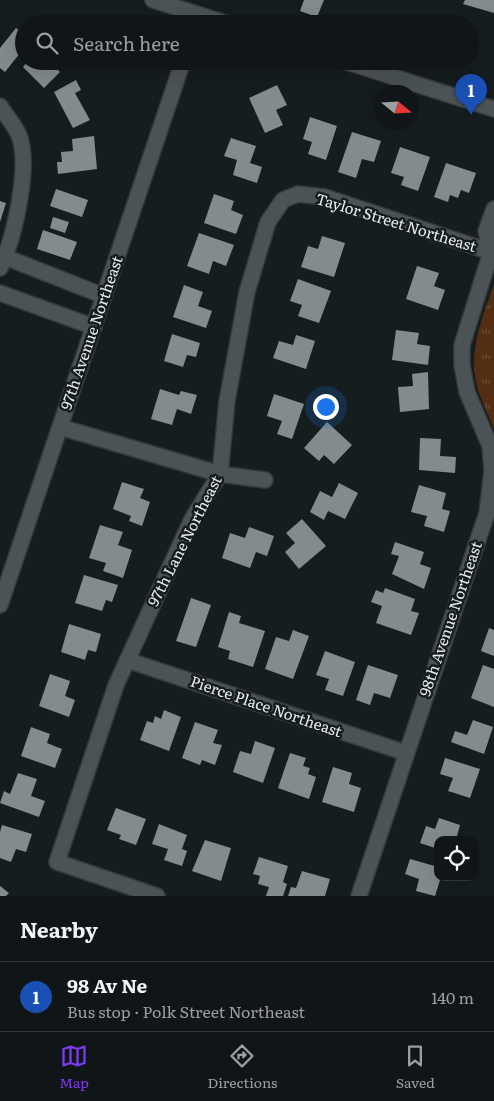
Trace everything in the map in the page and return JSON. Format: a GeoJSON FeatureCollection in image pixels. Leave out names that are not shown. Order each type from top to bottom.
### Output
{"type":"FeatureCollection","features":[{"type":"Feature","properties":{"kind":"street"},"geometry":{"type":"LineString","coordinates":[[154,0],[188,15]]}},
{"type":"Feature","properties":{"kind":"street","name":"97th Avenue Northeast"},"geometry":{"type":"LineString","coordinates":[[0,605],[180,70]]}},
{"type":"Feature","properties":{"kind":"street"},"geometry":{"type":"LineString","coordinates":[[372,70],[494,110]]}},
{"type":"Feature","properties":{"kind":"street"},"geometry":{"type":"LineString","coordinates":[[0,106],[19,136],[23,164],[20,203],[2,260],[104,296]]}},
{"type":"Feature","properties":{"kind":"street","name":"Taylor Street Northeast"},"geometry":{"type":"LineString","coordinates":[[298,194],[325,197],[493,252]]}},
{"type":"Feature","properties":{"kind":"street","name":"97th Lane Northeast"},"geometry":{"type":"LineString","coordinates":[[157,896],[57,862],[116,686],[192,519],[220,474],[227,400],[247,292],[268,222],[283,200],[298,194]]}},
{"type":"Feature","properties":{"kind":"street","name":"98th Avenue Northeast"},"geometry":{"type":"LineString","coordinates":[[359,896],[487,514],[492,471],[490,446],[467,392],[462,355],[467,325],[493,252],[486,231],[494,210]]}},
{"type":"Feature","properties":{"kind":"street"},"geometry":{"type":"LineString","coordinates":[[0,293],[94,327]]}},
{"type":"Feature","properties":{"kind":"street"},"geometry":{"type":"LineString","coordinates":[[60,427],[220,474],[265,480]]}},
{"type":"Feature","properties":{"kind":"street","name":"Pierce Place Northeast"},"geometry":{"type":"LineString","coordinates":[[127,660],[406,754]]}},
{"type":"Feature","properties":{"kind":"green space"},"geometry":{"type":"Polygon","coordinates":[[[494,284],[494,429],[478,391],[474,359],[478,333],[494,284]]]}},
{"type":"Feature","properties":{"kind":"building"},"geometry":{"type":"Polygon","coordinates":[[[304,0],[324,0],[318,15],[300,11],[304,0]]]}},
{"type":"Feature","properties":{"kind":"building"},"geometry":{"type":"Polygon","coordinates":[[[465,0],[494,0],[494,13],[463,4],[465,0]]]}},
{"type":"Feature","properties":{"kind":"building"},"geometry":{"type":"Polygon","coordinates":[[[15,29],[15,59],[5,72],[0,68],[0,48],[15,29]]]}},
{"type":"Feature","properties":{"kind":"building"},"geometry":{"type":"Polygon","coordinates":[[[26,70],[58,70],[60,72],[44,88],[26,70]]]}},
{"type":"Feature","properties":{"kind":"building"},"geometry":{"type":"Polygon","coordinates":[[[76,80],[81,90],[75,93],[90,120],[73,128],[54,92],[76,80]]]}},
{"type":"Feature","properties":{"kind":"building"},"geometry":{"type":"Polygon","coordinates":[[[277,85],[287,105],[276,110],[283,125],[265,133],[249,98],[277,85]]]}},
{"type":"Feature","properties":{"kind":"building"},"geometry":{"type":"Polygon","coordinates":[[[310,117],[337,126],[326,160],[308,154],[312,142],[303,139],[310,117]]]}},
{"type":"Feature","properties":{"kind":"building"},"geometry":{"type":"Polygon","coordinates":[[[352,132],[381,141],[374,162],[362,159],[356,178],[338,172],[352,132]]]}},
{"type":"Feature","properties":{"kind":"building"},"geometry":{"type":"Polygon","coordinates":[[[94,136],[97,169],[58,174],[57,162],[62,162],[61,152],[73,151],[72,139],[94,136]]]}},
{"type":"Feature","properties":{"kind":"building"},"geometry":{"type":"Polygon","coordinates":[[[231,138],[256,146],[250,163],[262,167],[257,183],[233,175],[237,160],[224,156],[231,138]]]}},
{"type":"Feature","properties":{"kind":"building"},"geometry":{"type":"Polygon","coordinates":[[[400,147],[430,157],[418,191],[401,185],[404,177],[391,173],[400,147]]]}},
{"type":"Feature","properties":{"kind":"building"},"geometry":{"type":"Polygon","coordinates":[[[446,163],[476,173],[469,193],[461,190],[458,198],[450,195],[448,202],[434,197],[446,163]]]}},
{"type":"Feature","properties":{"kind":"building"},"geometry":{"type":"Polygon","coordinates":[[[56,189],[88,200],[82,217],[50,206],[56,189]]]}},
{"type":"Feature","properties":{"kind":"building"},"geometry":{"type":"Polygon","coordinates":[[[214,194],[234,201],[231,210],[243,215],[236,234],[204,223],[214,194]]]}},
{"type":"Feature","properties":{"kind":"building"},"geometry":{"type":"Polygon","coordinates":[[[0,201],[6,203],[0,222],[0,201]]]}},
{"type":"Feature","properties":{"kind":"building"},"geometry":{"type":"Polygon","coordinates":[[[53,217],[69,222],[65,233],[50,228],[53,217]]]}},
{"type":"Feature","properties":{"kind":"building"},"geometry":{"type":"Polygon","coordinates":[[[43,230],[77,242],[70,260],[37,249],[43,230]]]}},
{"type":"Feature","properties":{"kind":"building"},"geometry":{"type":"Polygon","coordinates":[[[199,233],[234,245],[226,266],[213,261],[209,274],[187,266],[199,233]]]}},
{"type":"Feature","properties":{"kind":"building"},"geometry":{"type":"Polygon","coordinates":[[[322,236],[345,243],[334,277],[301,267],[308,246],[318,249],[322,236]]]}},
{"type":"Feature","properties":{"kind":"building"},"geometry":{"type":"Polygon","coordinates":[[[417,266],[439,273],[434,286],[445,290],[438,310],[406,299],[417,266]]]}},
{"type":"Feature","properties":{"kind":"building"},"geometry":{"type":"Polygon","coordinates":[[[298,279],[331,291],[319,323],[298,316],[302,305],[290,301],[298,279]]]}},
{"type":"Feature","properties":{"kind":"building"},"geometry":{"type":"Polygon","coordinates":[[[184,285],[203,292],[198,306],[212,311],[206,328],[173,317],[184,285]]]}},
{"type":"Feature","properties":{"kind":"building"},"geometry":{"type":"Polygon","coordinates":[[[396,330],[419,333],[417,344],[430,346],[428,365],[392,360],[396,330]]]}},
{"type":"Feature","properties":{"kind":"building"},"geometry":{"type":"Polygon","coordinates":[[[172,334],[200,343],[196,357],[187,355],[183,367],[164,361],[172,334]]]}},
{"type":"Feature","properties":{"kind":"building"},"geometry":{"type":"Polygon","coordinates":[[[296,335],[315,341],[306,369],[273,358],[279,341],[293,345],[296,335]]]}},
{"type":"Feature","properties":{"kind":"building"},"geometry":{"type":"Polygon","coordinates":[[[428,372],[429,409],[400,412],[398,387],[413,386],[412,374],[428,372]]]}},
{"type":"Feature","properties":{"kind":"building"},"geometry":{"type":"Polygon","coordinates":[[[160,389],[179,395],[181,391],[197,395],[191,414],[177,409],[172,425],[151,419],[160,389]]]}},
{"type":"Feature","properties":{"kind":"building"},"geometry":{"type":"Polygon","coordinates":[[[274,394],[304,404],[292,439],[277,434],[282,421],[267,416],[274,394]]]}},
{"type":"Feature","properties":{"kind":"building"},"geometry":{"type":"Polygon","coordinates":[[[327,422],[352,445],[334,464],[324,455],[319,461],[304,448],[327,422]]]}},
{"type":"Feature","properties":{"kind":"building"},"geometry":{"type":"Polygon","coordinates":[[[420,438],[441,439],[440,456],[456,457],[455,473],[419,470],[420,438]]]}},
{"type":"Feature","properties":{"kind":"building"},"geometry":{"type":"Polygon","coordinates":[[[122,482],[144,489],[140,498],[150,502],[142,526],[129,521],[131,516],[113,509],[122,482]]]}},
{"type":"Feature","properties":{"kind":"building"},"geometry":{"type":"Polygon","coordinates":[[[339,483],[358,493],[345,519],[328,511],[324,520],[310,512],[320,491],[332,497],[339,483]]]}},
{"type":"Feature","properties":{"kind":"building"},"geometry":{"type":"Polygon","coordinates":[[[419,485],[446,493],[442,509],[450,511],[444,532],[424,526],[427,516],[411,512],[419,485]]]}},
{"type":"Feature","properties":{"kind":"building"},"geometry":{"type":"Polygon","coordinates":[[[302,519],[326,546],[299,569],[285,552],[295,543],[286,533],[302,519]]]}},
{"type":"Feature","properties":{"kind":"building"},"geometry":{"type":"Polygon","coordinates":[[[100,525],[123,532],[118,545],[132,550],[123,578],[103,571],[106,563],[89,558],[100,525]]]}},
{"type":"Feature","properties":{"kind":"building"},"geometry":{"type":"Polygon","coordinates":[[[249,527],[274,536],[267,556],[256,552],[250,568],[222,558],[230,533],[245,538],[249,527]]]}},
{"type":"Feature","properties":{"kind":"building"},"geometry":{"type":"Polygon","coordinates":[[[395,542],[424,552],[420,564],[431,568],[424,589],[392,574],[399,556],[391,554],[395,542]]]}},
{"type":"Feature","properties":{"kind":"building"},"geometry":{"type":"Polygon","coordinates":[[[84,575],[118,585],[112,602],[106,600],[102,611],[75,603],[84,575]]]}},
{"type":"Feature","properties":{"kind":"building"},"geometry":{"type":"Polygon","coordinates":[[[385,588],[415,599],[411,611],[419,613],[411,635],[376,623],[382,606],[371,602],[376,590],[383,593],[385,588]]]}},
{"type":"Feature","properties":{"kind":"building"},"geometry":{"type":"Polygon","coordinates":[[[191,598],[211,605],[196,647],[176,641],[191,598]]]}},
{"type":"Feature","properties":{"kind":"building"},"geometry":{"type":"Polygon","coordinates":[[[229,612],[241,616],[239,623],[265,631],[253,667],[228,659],[230,651],[218,647],[229,612]]]}},
{"type":"Feature","properties":{"kind":"building"},"geometry":{"type":"Polygon","coordinates":[[[69,624],[101,634],[96,652],[88,650],[85,660],[61,652],[69,624]]]}},
{"type":"Feature","properties":{"kind":"building"},"geometry":{"type":"Polygon","coordinates":[[[489,628],[494,630],[494,656],[481,651],[489,628]]]}},
{"type":"Feature","properties":{"kind":"building"},"geometry":{"type":"Polygon","coordinates":[[[293,630],[309,636],[293,679],[265,669],[276,637],[289,641],[293,630]]]}},
{"type":"Feature","properties":{"kind":"building"},"geometry":{"type":"Polygon","coordinates":[[[325,651],[355,662],[343,696],[325,690],[329,679],[316,675],[325,651]]]}},
{"type":"Feature","properties":{"kind":"building"},"geometry":{"type":"Polygon","coordinates":[[[368,665],[398,675],[390,698],[374,693],[370,705],[356,700],[368,665]]]}},
{"type":"Feature","properties":{"kind":"building"},"geometry":{"type":"Polygon","coordinates":[[[483,665],[494,669],[494,707],[471,698],[483,665]]]}},
{"type":"Feature","properties":{"kind":"building"},"geometry":{"type":"Polygon","coordinates":[[[50,674],[70,681],[65,696],[75,700],[69,717],[39,706],[50,674]]]}},
{"type":"Feature","properties":{"kind":"building"},"geometry":{"type":"Polygon","coordinates":[[[164,710],[181,717],[169,751],[140,740],[147,721],[153,723],[155,716],[161,719],[164,710]]]}},
{"type":"Feature","properties":{"kind":"building"},"geometry":{"type":"Polygon","coordinates":[[[473,720],[493,727],[484,754],[451,742],[455,731],[467,735],[473,720]]]}},
{"type":"Feature","properties":{"kind":"building"},"geometry":{"type":"Polygon","coordinates":[[[195,722],[218,730],[213,743],[222,745],[215,765],[202,760],[200,765],[182,758],[195,722]]]}},
{"type":"Feature","properties":{"kind":"building"},"geometry":{"type":"Polygon","coordinates":[[[31,727],[50,734],[47,743],[62,749],[55,768],[21,756],[31,727]]]}},
{"type":"Feature","properties":{"kind":"building"},"geometry":{"type":"Polygon","coordinates":[[[255,741],[275,748],[263,783],[233,772],[240,751],[251,754],[255,741]]]}},
{"type":"Feature","properties":{"kind":"building"},"geometry":{"type":"Polygon","coordinates":[[[290,753],[306,758],[303,766],[310,768],[308,774],[316,777],[309,799],[278,788],[290,753]]]}},
{"type":"Feature","properties":{"kind":"building"},"geometry":{"type":"Polygon","coordinates":[[[445,758],[480,769],[470,798],[448,791],[453,778],[440,774],[445,758]]]}},
{"type":"Feature","properties":{"kind":"building"},"geometry":{"type":"Polygon","coordinates":[[[333,767],[352,773],[349,784],[361,788],[354,812],[322,802],[333,767]]]}},
{"type":"Feature","properties":{"kind":"building"},"geometry":{"type":"Polygon","coordinates":[[[18,773],[37,779],[31,796],[45,801],[39,817],[0,803],[4,791],[10,794],[18,773]]]}},
{"type":"Feature","properties":{"kind":"building"},"geometry":{"type":"Polygon","coordinates":[[[116,808],[146,819],[136,845],[119,839],[121,835],[107,830],[116,808]]]}},
{"type":"Feature","properties":{"kind":"building"},"geometry":{"type":"Polygon","coordinates":[[[439,818],[460,825],[457,836],[434,836],[434,848],[420,843],[426,826],[435,829],[439,818]]]}},
{"type":"Feature","properties":{"kind":"building"},"geometry":{"type":"Polygon","coordinates":[[[159,824],[187,835],[182,849],[187,851],[182,866],[164,860],[168,849],[152,844],[159,824]]]}},
{"type":"Feature","properties":{"kind":"building"},"geometry":{"type":"Polygon","coordinates":[[[2,825],[32,834],[26,852],[16,849],[11,862],[0,858],[0,832],[2,825]]]}},
{"type":"Feature","properties":{"kind":"building"},"geometry":{"type":"Polygon","coordinates":[[[205,840],[231,848],[221,881],[192,871],[205,840]]]}},
{"type":"Feature","properties":{"kind":"building"},"geometry":{"type":"Polygon","coordinates":[[[259,857],[288,866],[283,882],[287,884],[283,896],[266,896],[269,887],[258,884],[260,876],[253,874],[259,857]]]}},
{"type":"Feature","properties":{"kind":"building"},"geometry":{"type":"Polygon","coordinates":[[[410,859],[434,866],[434,881],[440,881],[435,896],[416,891],[419,879],[405,874],[410,859]]]}},
{"type":"Feature","properties":{"kind":"building"},"geometry":{"type":"Polygon","coordinates":[[[302,871],[330,879],[325,896],[288,896],[291,887],[296,888],[302,871]]]}},
{"type":"Feature","properties":{"kind":"building"},"geometry":{"type":"Polygon","coordinates":[[[0,886],[9,893],[6,896],[0,896],[0,886]]]}},
{"type":"Feature","properties":{"kind":"place","name":"98 Av Ne"},"geometry":{"type":"Point","coordinates":[471,115]}}]}
